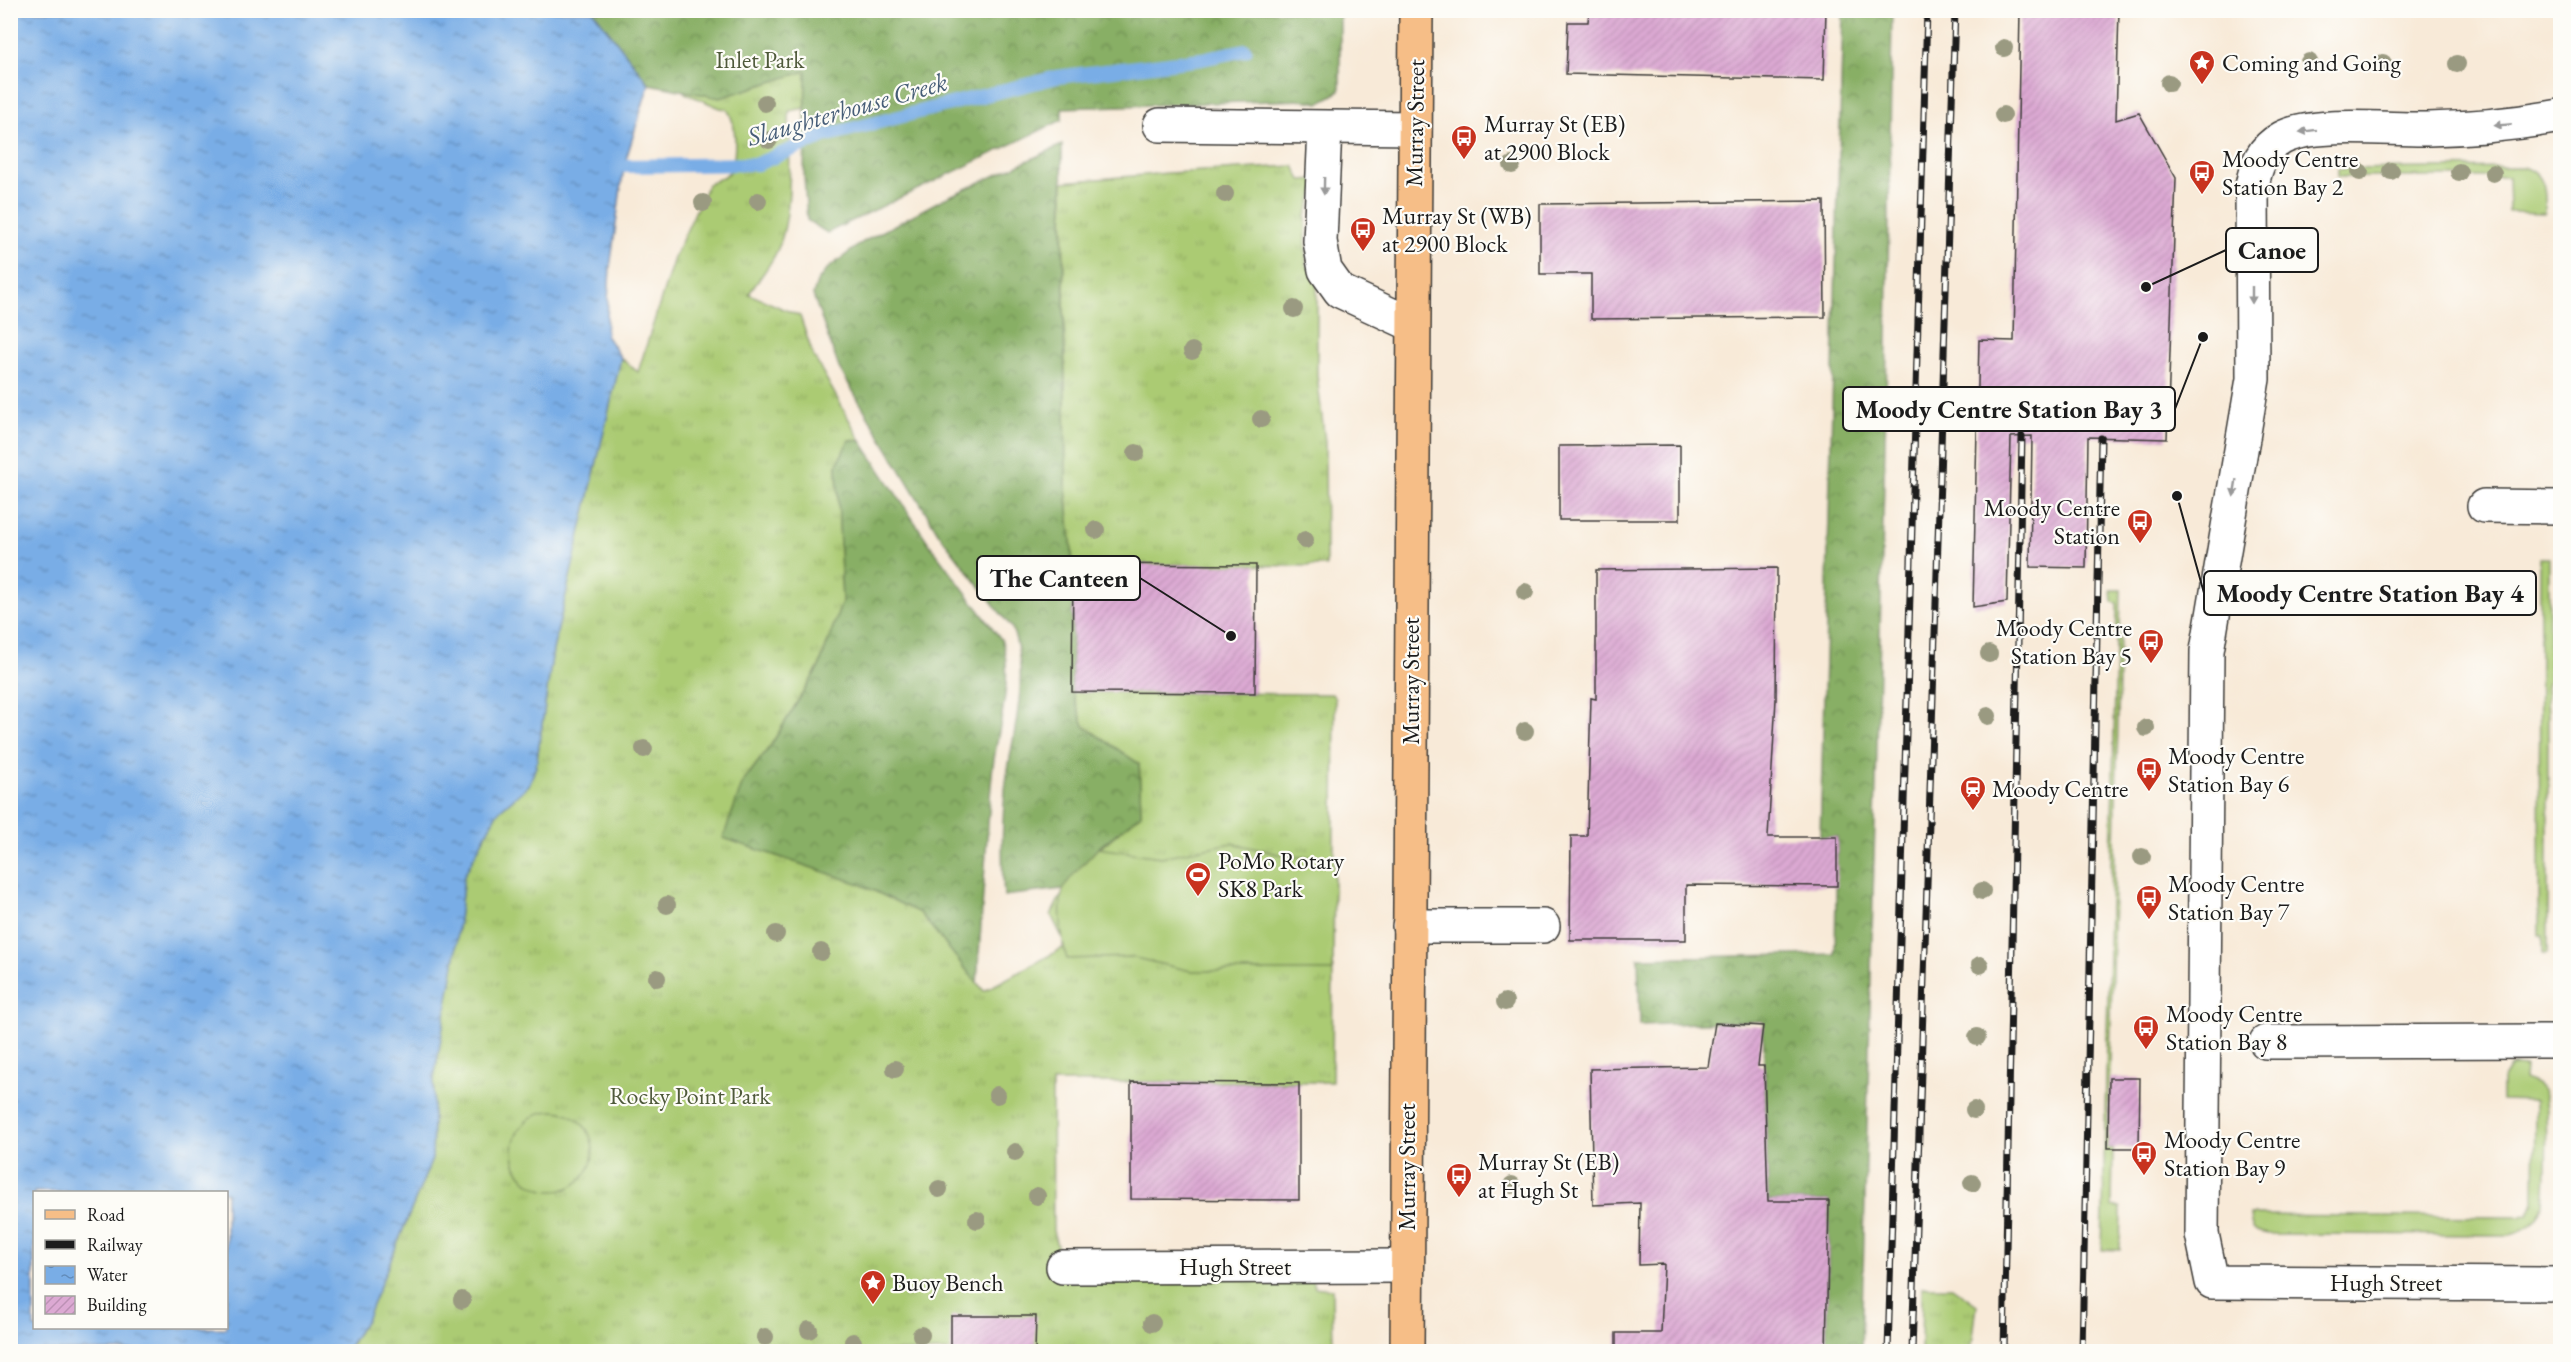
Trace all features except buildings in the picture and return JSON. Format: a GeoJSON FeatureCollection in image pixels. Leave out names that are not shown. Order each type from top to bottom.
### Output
{"type":"FeatureCollection","features":[{"type":"Feature","properties":{"kind":"main road","name":"Murray Street"},"geometry":{"type":"LineString","coordinates":[[1407,1352],[1416,10]]}},
{"type":"Feature","properties":{"kind":"street","name":"Hugh Street"},"geometry":{"type":"LineString","coordinates":[[2560,116],[2519,123],[2473,127],[2311,130],[2293,134],[2269,147],[2259,159],[2252,186],[2253,379],[2207,651],[2202,1234],[2212,1282],[2560,1284]]}},
{"type":"Feature","properties":{"kind":"street"},"geometry":{"type":"LineString","coordinates":[[1160,125],[1169,127],[1415,128]]}},
{"type":"Feature","properties":{"kind":"street"},"geometry":{"type":"LineString","coordinates":[[1325,128],[1320,241],[1325,270],[1340,291],[1413,325]]}},
{"type":"Feature","properties":{"kind":"street"},"geometry":{"type":"LineString","coordinates":[[2484,506],[2560,507]]}},
{"type":"Feature","properties":{"kind":"street"},"geometry":{"type":"LineString","coordinates":[[1409,926],[1543,926]]}},
{"type":"Feature","properties":{"kind":"street"},"geometry":{"type":"LineString","coordinates":[[2266,1042],[2560,1041]]}},
{"type":"Feature","properties":{"kind":"street","name":"Hugh Street"},"geometry":{"type":"LineString","coordinates":[[1063,1267],[1406,1266]]}},
{"type":"Feature","properties":{"kind":"green space","name":"Inlet Park"},"geometry":{"type":"Polygon","coordinates":[[[593,11],[1340,11],[1340,91],[1319,103],[1303,100],[1062,108],[1062,120],[827,233],[807,220],[804,176],[806,71],[720,98],[649,84],[593,11]]]}},
{"type":"Feature","properties":{"kind":"green space","name":"Rocky Point Park"},"geometry":{"type":"Polygon","coordinates":[[[1319,11],[789,111],[789,182],[786,220],[774,257],[749,294],[800,316],[813,355],[861,441],[849,440],[837,465],[842,602],[819,667],[771,745],[743,782],[860,884],[920,913],[984,991],[1063,948],[1063,939],[1051,915],[1060,898],[1089,858],[1141,814],[1139,764],[1084,726],[1072,692],[1332,694],[1335,698],[1332,1082],[1052,1082],[1053,1231],[1063,1267],[1309,1266],[1314,1287],[1332,1289],[1333,1351],[346,1352],[366,1320],[432,1159],[434,1078],[454,964],[464,876],[497,813],[529,785],[536,766],[553,650],[621,358],[638,372],[674,258],[708,184],[733,169],[734,130],[727,109],[685,93],[674,74],[1319,11]]]}},
{"type":"Feature","properties":{"kind":"green space"},"geometry":{"type":"Polygon","coordinates":[[[1843,11],[1892,11],[1886,407],[1861,1351],[1826,1351],[1829,1201],[1768,1201],[1763,1021],[1640,1025],[1638,958],[1835,954],[1837,837],[1820,837],[1843,11]]]}},
{"type":"Feature","properties":{"kind":"green space"},"geometry":{"type":"Polygon","coordinates":[[[1062,145],[1066,488],[1073,564],[1072,692],[1084,726],[1139,764],[1141,814],[1098,848],[1063,889],[1004,896],[1002,843],[1005,790],[1020,688],[1018,647],[1012,628],[939,534],[839,368],[813,295],[817,282],[827,269],[863,242],[941,200],[1062,145]]]}},
{"type":"Feature","properties":{"kind":"green space"},"geometry":{"type":"Polygon","coordinates":[[[1294,166],[1301,180],[1318,179],[1306,216],[1306,265],[1317,276],[1317,375],[1325,442],[1326,566],[1073,564],[1066,488],[1063,182],[1294,166]]]}},
{"type":"Feature","properties":{"kind":"green space"},"geometry":{"type":"Polygon","coordinates":[[[2522,167],[2536,173],[2543,184],[2545,213],[2509,212],[2508,177],[2338,177],[2338,169],[2522,167]]]}},
{"type":"Feature","properties":{"kind":"green space"},"geometry":{"type":"Polygon","coordinates":[[[849,440],[861,441],[930,545],[1001,639],[1005,654],[1006,688],[992,774],[977,983],[920,913],[860,884],[723,838],[743,782],[771,745],[819,667],[842,602],[837,465],[849,440]]]}},
{"type":"Feature","properties":{"kind":"green space"},"geometry":{"type":"Polygon","coordinates":[[[2540,558],[2549,558],[2549,679],[2546,686],[2548,953],[2543,953],[2543,935],[2539,935],[2540,558]]]}},
{"type":"Feature","properties":{"kind":"green space"},"geometry":{"type":"Polygon","coordinates":[[[2111,590],[2121,590],[2108,1148],[2113,1148],[2112,1207],[2121,1208],[2120,1250],[2102,1250],[2117,603],[2112,602],[2111,590]]]}},
{"type":"Feature","properties":{"kind":"green space","name":"PoMo Rotary SK8 Park"},"geometry":{"type":"Polygon","coordinates":[[[1232,843],[1291,857],[1334,857],[1333,971],[1191,971],[1131,957],[1067,959],[1061,923],[1062,894],[1071,878],[1098,848],[1161,857],[1232,843]]]}},
{"type":"Feature","properties":{"kind":"green space"},"geometry":{"type":"Polygon","coordinates":[[[2510,1067],[2525,1067],[2524,1079],[2535,1084],[2543,1092],[2546,1113],[2544,1203],[2535,1221],[2526,1229],[2507,1235],[2268,1234],[2256,1231],[2252,1227],[2250,1215],[2520,1217],[2529,1214],[2534,1202],[2535,1101],[2502,1100],[2502,1080],[2510,1067]]]}},
{"type":"Feature","properties":{"kind":"green space"},"geometry":{"type":"Polygon","coordinates":[[[553,1111],[568,1114],[581,1123],[590,1136],[593,1151],[590,1166],[581,1179],[568,1188],[553,1191],[538,1188],[525,1179],[516,1166],[513,1151],[516,1136],[525,1123],[538,1114],[553,1111]]]}},
{"type":"Feature","properties":{"kind":"green space"},"geometry":{"type":"Polygon","coordinates":[[[1922,1287],[1952,1287],[1977,1305],[1971,1351],[1921,1351],[1922,1287]]]}},
{"type":"Feature","properties":{"kind":"water"},"geometry":{"type":"Polygon","coordinates":[[[10,11],[593,11],[649,84],[624,166],[610,268],[606,335],[621,358],[553,650],[536,766],[529,785],[497,813],[464,876],[454,964],[434,1078],[432,1159],[366,1320],[346,1351],[11,1351],[10,11]]]}},
{"type":"Feature","properties":{"kind":"waterway","name":"Slaughterhouse Creek"},"geometry":{"type":"LineString","coordinates":[[610,155],[624,166],[757,164],[824,136],[1057,77],[1202,59],[1245,50]]}},
{"type":"Feature","properties":{"kind":"railway"},"geometry":{"type":"LineString","coordinates":[[1888,1352],[1927,10]]}},
{"type":"Feature","properties":{"kind":"railway"},"geometry":{"type":"LineString","coordinates":[[1912,1352],[1955,10]]}},
{"type":"Feature","properties":{"kind":"railway"},"geometry":{"type":"LineString","coordinates":[[2004,1352],[2022,436]]}},
{"type":"Feature","properties":{"kind":"railway"},"geometry":{"type":"LineString","coordinates":[[2082,1352],[2101,438]]}},
{"type":"Feature","properties":{"kind":"place","name":"Coming and Going"},"geometry":{"type":"Point","coordinates":[2202,86]}},
{"type":"Feature","properties":{"kind":"place","name":"Murray St (EB) at 2900 Block"},"geometry":{"type":"Point","coordinates":[1464,161]}},
{"type":"Feature","properties":{"kind":"place","name":"Moody Centre Station Bay 2"},"geometry":{"type":"Point","coordinates":[2202,196]}},
{"type":"Feature","properties":{"kind":"place","name":"Murray St (WB) at 2900 Block"},"geometry":{"type":"Point","coordinates":[1363,253]}},
{"type":"Feature","properties":{"kind":"place","name":"Canoe"},"geometry":{"type":"Point","coordinates":[2146,287]}},
{"type":"Feature","properties":{"kind":"place","name":"Moody Centre Station Bay 3"},"geometry":{"type":"Point","coordinates":[2203,337]}},
{"type":"Feature","properties":{"kind":"place","name":"Moody Centre Station Bay 4"},"geometry":{"type":"Point","coordinates":[2177,496]}},
{"type":"Feature","properties":{"kind":"place","name":"Moody Centre Station"},"geometry":{"type":"Point","coordinates":[2140,545]}},
{"type":"Feature","properties":{"kind":"place","name":"The Canteen"},"geometry":{"type":"Point","coordinates":[1231,636]}},
{"type":"Feature","properties":{"kind":"place","name":"Moody Centre Station Bay 5"},"geometry":{"type":"Point","coordinates":[2151,665]}},
{"type":"Feature","properties":{"kind":"place","name":"Moody Centre Station Bay 6"},"geometry":{"type":"Point","coordinates":[2149,793]}},
{"type":"Feature","properties":{"kind":"place","name":"Moody Centre"},"geometry":{"type":"Point","coordinates":[1973,812]}},
{"type":"Feature","properties":{"kind":"place","name":"PoMo Rotary SK8 Park"},"geometry":{"type":"Point","coordinates":[1198,898]}},
{"type":"Feature","properties":{"kind":"place","name":"Moody Centre Station Bay 7"},"geometry":{"type":"Point","coordinates":[2149,921]}},
{"type":"Feature","properties":{"kind":"place","name":"Moody Centre Station Bay 8"},"geometry":{"type":"Point","coordinates":[2146,1051]}},
{"type":"Feature","properties":{"kind":"place","name":"Moody Centre Station Bay 9"},"geometry":{"type":"Point","coordinates":[2144,1177]}},
{"type":"Feature","properties":{"kind":"place","name":"Murray St (EB) at Hugh St"},"geometry":{"type":"Point","coordinates":[1459,1199]}},
{"type":"Feature","properties":{"kind":"place","name":"Buoy Bench"},"geometry":{"type":"Point","coordinates":[873,1306]}}]}
